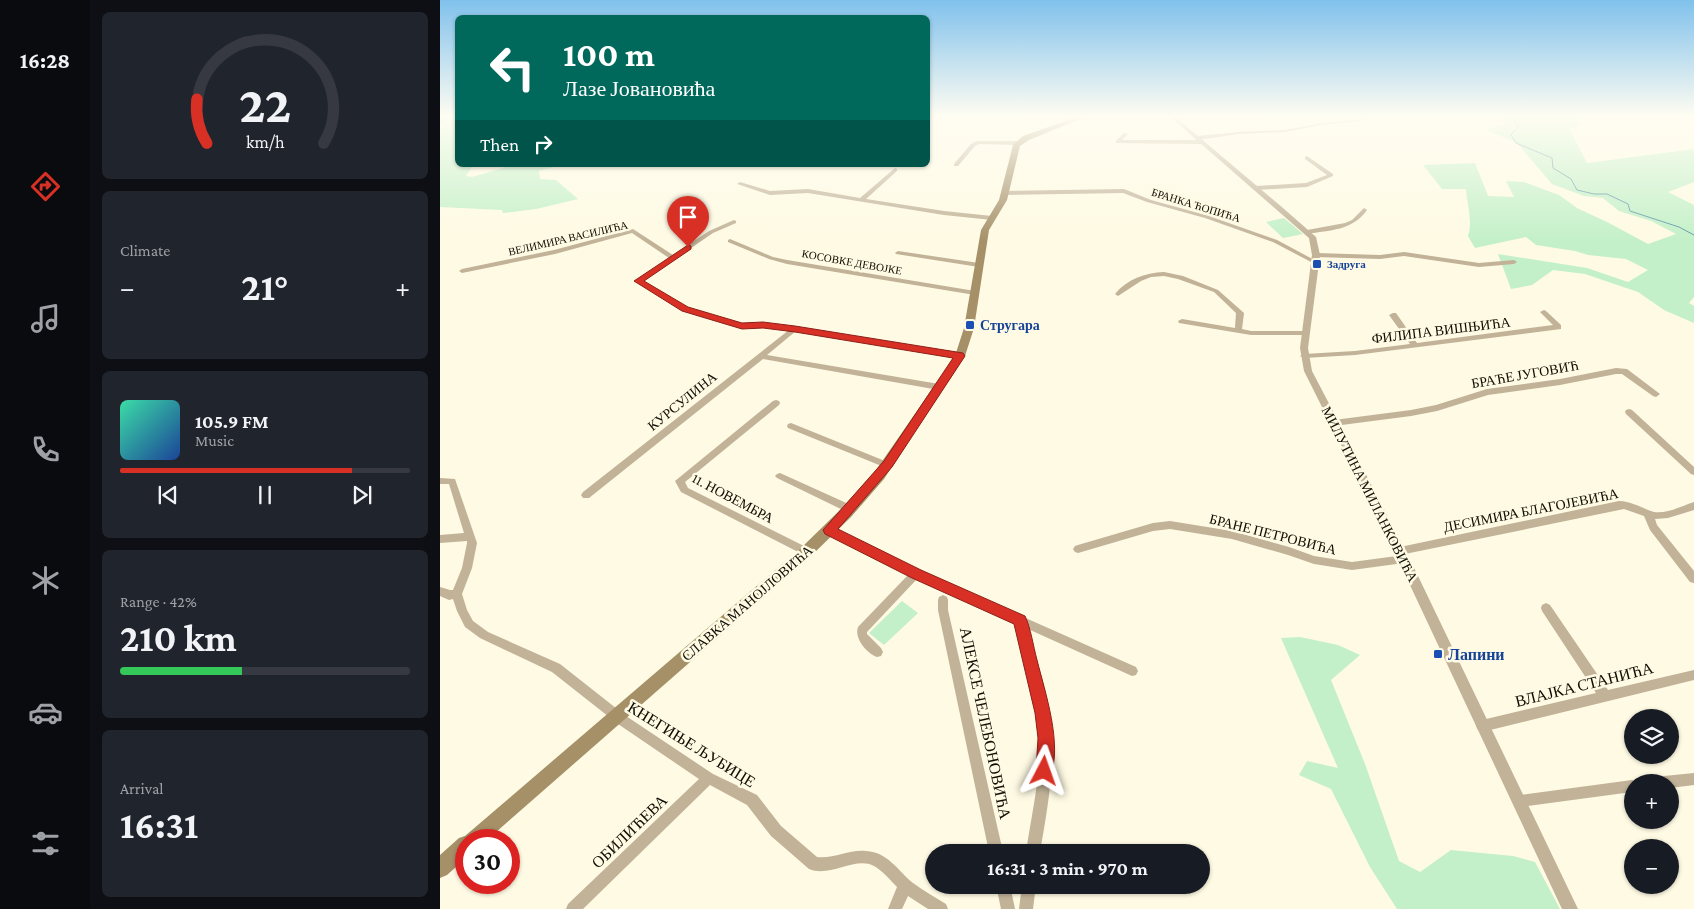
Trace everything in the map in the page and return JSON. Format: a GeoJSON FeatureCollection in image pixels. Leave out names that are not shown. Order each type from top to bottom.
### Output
{"type":"FeatureCollection","features":[{"type":"Feature","properties":{"kind":"main road","name":"СЛАВКА МАНОЈЛОВИЋА"},"geometry":{"type":"LineString","coordinates":[[485,829],[806,552],[850,509],[887,465],[960,356],[967,336],[984,232],[1000,206],[1005,193],[1013,157]]}},
{"type":"Feature","properties":{"kind":"main road"},"geometry":{"type":"LineString","coordinates":[[440,868],[455,855]]}},
{"type":"Feature","properties":{"kind":"street"},"geometry":{"type":"LineString","coordinates":[[956,165],[962,157]]}},
{"type":"Feature","properties":{"kind":"street","name":"МИЛУТИНА МИЛАНКОВИЋА"},"geometry":{"type":"LineString","coordinates":[[1220,157],[1307,232],[1314,243],[1316,258],[1304,356],[1308,371],[1402,555],[1570,909]]}},
{"type":"Feature","properties":{"kind":"street"},"geometry":{"type":"LineString","coordinates":[[1256,188],[1307,185],[1331,175],[1307,158]]}},
{"type":"Feature","properties":{"kind":"street"},"geometry":{"type":"LineString","coordinates":[[861,200],[894,170]]}},
{"type":"Feature","properties":{"kind":"street"},"geometry":{"type":"LineString","coordinates":[[740,184],[770,192],[808,191],[992,218]]}},
{"type":"Feature","properties":{"kind":"street","name":"БРАНКА ЋОПИЋА"},"geometry":{"type":"LineString","coordinates":[[1005,193],[1124,191],[1149,201],[1206,217],[1275,241],[1316,258]]}},
{"type":"Feature","properties":{"kind":"street"},"geometry":{"type":"LineString","coordinates":[[1307,232],[1349,225],[1361,216],[1364,210]]}},
{"type":"Feature","properties":{"kind":"street"},"geometry":{"type":"LineString","coordinates":[[734,222],[711,232],[638,281],[685,309],[742,326],[763,325],[795,329],[960,356]]}},
{"type":"Feature","properties":{"kind":"street","name":"ВЕЛИМИРА ВАСИЛИЋА"},"geometry":{"type":"LineString","coordinates":[[462,271],[555,252],[634,232],[672,257]]}},
{"type":"Feature","properties":{"kind":"street","name":"КОСОВКЕ ДЕВОЈКЕ"},"geometry":{"type":"LineString","coordinates":[[730,241],[771,258],[786,262],[975,293]]}},
{"type":"Feature","properties":{"kind":"street"},"geometry":{"type":"LineString","coordinates":[[898,253],[979,265]]}},
{"type":"Feature","properties":{"kind":"street"},"geometry":{"type":"LineString","coordinates":[[1316,258],[1380,257],[1404,254],[1479,265],[1514,262]]}},
{"type":"Feature","properties":{"kind":"street"},"geometry":{"type":"LineString","coordinates":[[1118,294],[1124,286],[1135,280],[1164,274],[1210,288],[1216,291],[1240,313],[1238,331]]}},
{"type":"Feature","properties":{"kind":"street","name":"ФИЛИПА ВИШЊИЋА"},"geometry":{"type":"LineString","coordinates":[[1304,356],[1355,353],[1558,327],[1544,312]]}},
{"type":"Feature","properties":{"kind":"street"},"geometry":{"type":"LineString","coordinates":[[1393,315],[1415,345]]}},
{"type":"Feature","properties":{"kind":"street"},"geometry":{"type":"LineString","coordinates":[[1182,320],[1238,331],[1267,334],[1306,333]]}},
{"type":"Feature","properties":{"kind":"street","name":"КУРСУЛИНА"},"geometry":{"type":"LineString","coordinates":[[586,495],[795,329]]}},
{"type":"Feature","properties":{"kind":"street"},"geometry":{"type":"LineString","coordinates":[[761,356],[939,388]]}},
{"type":"Feature","properties":{"kind":"street","name":"БРАЋЕ ЈУГОВИЋ"},"geometry":{"type":"LineString","coordinates":[[1334,422],[1411,413],[1437,408],[1487,392],[1560,382],[1616,371],[1624,371],[1656,394]]}},
{"type":"Feature","properties":{"kind":"street","name":"11. НОВЕМБРА"},"geometry":{"type":"LineString","coordinates":[[776,403],[680,481],[684,490],[806,552]]}},
{"type":"Feature","properties":{"kind":"street"},"geometry":{"type":"LineString","coordinates":[[1629,412],[1694,472]]}},
{"type":"Feature","properties":{"kind":"street"},"geometry":{"type":"LineString","coordinates":[[791,426],[887,465]]}},
{"type":"Feature","properties":{"kind":"street"},"geometry":{"type":"LineString","coordinates":[[780,476],[850,509]]}},
{"type":"Feature","properties":{"kind":"street"},"geometry":{"type":"LineString","coordinates":[[440,481],[452,481],[472,543],[470,552],[446,595]]}},
{"type":"Feature","properties":{"kind":"street","name":"ДЕСИМИРА БЛАГОЈЕВИЋА"},"geometry":{"type":"LineString","coordinates":[[1402,555],[1619,505],[1631,505],[1658,516],[1694,506]]}},
{"type":"Feature","properties":{"kind":"street"},"geometry":{"type":"LineString","coordinates":[[1648,513],[1653,527],[1694,579]]}},
{"type":"Feature","properties":{"kind":"street","name":"БРАНЕ ПЕТРОВИЋА"},"geometry":{"type":"LineString","coordinates":[[1078,549],[1153,527],[1170,524],[1232,535],[1314,560],[1352,566],[1402,555]]}},
{"type":"Feature","properties":{"kind":"street"},"geometry":{"type":"LineString","coordinates":[[829,530],[916,574],[1132,671]]}},
{"type":"Feature","properties":{"kind":"street"},"geometry":{"type":"LineString","coordinates":[[440,539],[470,537]]}},
{"type":"Feature","properties":{"kind":"street"},"geometry":{"type":"LineString","coordinates":[[877,652],[862,636],[862,630],[916,574]]}},
{"type":"Feature","properties":{"kind":"street","name":"КНЕГИЊЕ ЉУБИЦЕ"},"geometry":{"type":"LineString","coordinates":[[446,595],[462,611],[469,624],[484,635],[556,668],[617,716],[709,778],[752,800],[776,831],[814,864],[822,865],[853,857],[867,857],[885,865],[904,885],[941,909]]}},
{"type":"Feature","properties":{"kind":"street","name":"АЛЕКСЕ ЧЕЛЕБОНОВИЋА"},"geometry":{"type":"LineString","coordinates":[[943,600],[942,610],[994,844]]}},
{"type":"Feature","properties":{"kind":"street"},"geometry":{"type":"LineString","coordinates":[[1546,608],[1604,695]]}},
{"type":"Feature","properties":{"kind":"street"},"geometry":{"type":"LineString","coordinates":[[1020,620],[1043,713],[1046,738],[1044,771],[1034,844]]}},
{"type":"Feature","properties":{"kind":"street","name":"ВЛАЈКА СТАНИЋА"},"geometry":{"type":"LineString","coordinates":[[1482,726],[1604,695],[1694,675]]}},
{"type":"Feature","properties":{"kind":"street","name":"ОБИЛИЋЕВА"},"geometry":{"type":"LineString","coordinates":[[573,909],[709,778]]}},
{"type":"Feature","properties":{"kind":"street"},"geometry":{"type":"LineString","coordinates":[[1679,780],[1694,779]]}},
{"type":"Feature","properties":{"kind":"street"},"geometry":{"type":"LineString","coordinates":[[1520,801],[1624,787]]}},
{"type":"Feature","properties":{"kind":"street"},"geometry":{"type":"LineString","coordinates":[[895,909],[904,885]]}},
{"type":"Feature","properties":{"kind":"street"},"geometry":{"type":"LineString","coordinates":[[1005,894],[1008,909]]}},
{"type":"Feature","properties":{"kind":"street"},"geometry":{"type":"LineString","coordinates":[[1026,909],[1028,894]]}},
{"type":"Feature","properties":{"kind":"green space"},"geometry":{"type":"Polygon","coordinates":[[[440,157],[455,157],[455,167],[472,167],[466,176],[472,177],[506,167],[553,167],[539,171],[540,179],[556,180],[578,199],[536,209],[503,213],[502,210],[440,207],[440,157]]]}},
{"type":"Feature","properties":{"kind":"green space"},"geometry":{"type":"Polygon","coordinates":[[[1529,157],[1584,157],[1587,163],[1630,157],[1694,157],[1694,182],[1668,192],[1694,205],[1694,297],[1689,303],[1694,306],[1694,323],[1664,310],[1638,292],[1585,274],[1553,270],[1532,285],[1511,289],[1498,254],[1587,268],[1628,282],[1648,270],[1626,259],[1588,255],[1536,245],[1526,237],[1475,248],[1468,236],[1470,219],[1466,189],[1442,189],[1423,165],[1475,163],[1488,196],[1514,197],[1506,181],[1524,182],[1559,195],[1577,208],[1648,244],[1676,234],[1651,221],[1619,211],[1603,198],[1584,196],[1552,184],[1529,157]]]}},
{"type":"Feature","properties":{"kind":"green space"},"geometry":{"type":"Polygon","coordinates":[[[1284,218],[1303,234],[1283,238],[1266,222],[1284,218]]]}},
{"type":"Feature","properties":{"kind":"green space"},"geometry":{"type":"Polygon","coordinates":[[[902,601],[918,613],[884,645],[869,633],[902,601]]]}},
{"type":"Feature","properties":{"kind":"green space"},"geometry":{"type":"Polygon","coordinates":[[[1300,637],[1338,645],[1360,655],[1331,680],[1365,764],[1399,861],[1420,872],[1451,850],[1513,856],[1535,862],[1560,909],[1397,909],[1370,867],[1331,789],[1299,775],[1307,761],[1338,768],[1281,638],[1300,637]]]}},
{"type":"Feature","properties":{"kind":"waterway"},"geometry":{"type":"LineString","coordinates":[[1551,157],[1553,168],[1571,179],[1577,190],[1594,194],[1607,194],[1628,204],[1630,211],[1679,227],[1694,235]]}},
{"type":"Feature","properties":{"kind":"place","name":"Задруга"},"geometry":{"type":"Point","coordinates":[1317,264]}},
{"type":"Feature","properties":{"kind":"place","name":"Стругара"},"geometry":{"type":"Point","coordinates":[970,325]}},
{"type":"Feature","properties":{"kind":"place","name":"Лапини"},"geometry":{"type":"Point","coordinates":[1438,654]}},
{"type":"Feature","properties":{"kind":"route"},"geometry":{"type":"LineString","coordinates":[[688,247],[638,281],[685,309],[742,326],[763,325],[795,329],[960,356],[888,464],[829,530],[916,574],[1020,620],[1043,713],[1046,738],[1044,771]]}}]}
